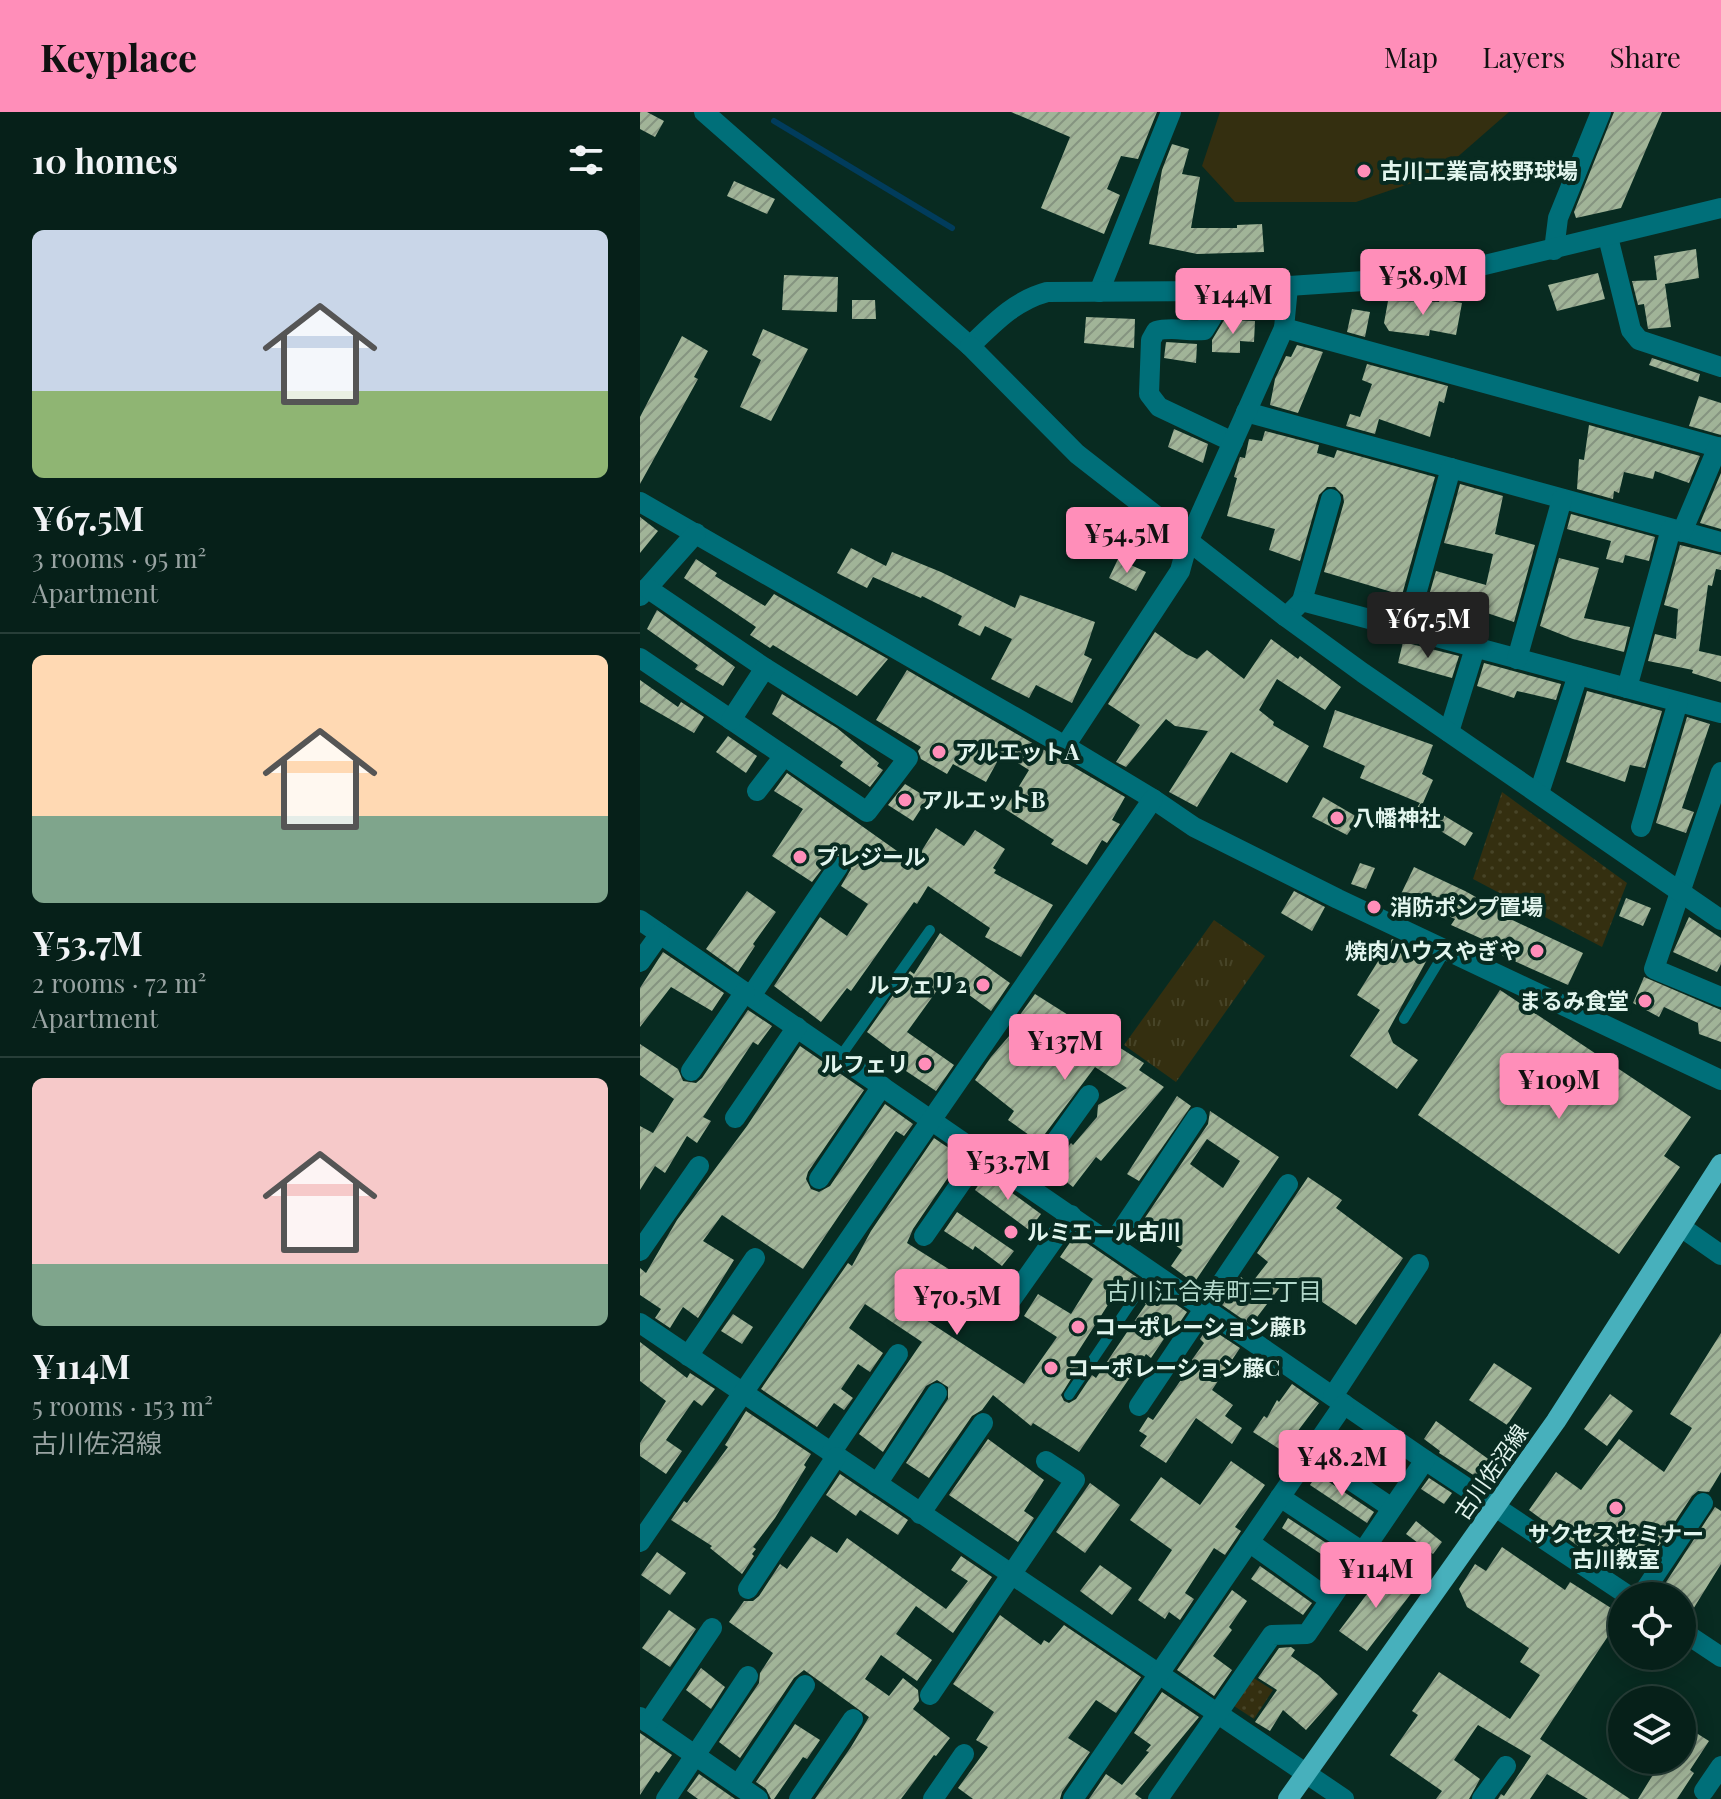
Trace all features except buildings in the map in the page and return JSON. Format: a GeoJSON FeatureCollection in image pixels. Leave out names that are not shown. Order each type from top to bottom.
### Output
{"type":"FeatureCollection","features":[{"type":"Feature","properties":{"kind":"main road","name":"古川佐沼線"},"geometry":{"type":"LineString","coordinates":[[1288,1799],[1556,1421],[1721,1164]]}},
{"type":"Feature","properties":{"kind":"street"},"geometry":{"type":"LineString","coordinates":[[704,112],[970,346],[1077,454],[1286,617],[1721,920]]}},
{"type":"Feature","properties":{"kind":"street"},"geometry":{"type":"LineString","coordinates":[[1099,292],[1171,112]]}},
{"type":"Feature","properties":{"kind":"street"},"geometry":{"type":"LineString","coordinates":[[1554,250],[1558,218],[1601,112]]}},
{"type":"Feature","properties":{"kind":"street"},"geometry":{"type":"LineString","coordinates":[[970,346],[1026,298],[1047,292],[1213,291],[1439,276],[1721,208]]}},
{"type":"Feature","properties":{"kind":"street"},"geometry":{"type":"LineString","coordinates":[[1608,237],[1631,330],[1639,340],[1721,367]]}},
{"type":"Feature","properties":{"kind":"street"},"geometry":{"type":"LineString","coordinates":[[1065,746],[1180,571],[1188,542],[1284,328],[1288,287]]}},
{"type":"Feature","properties":{"kind":"street"},"geometry":{"type":"LineString","coordinates":[[1213,291],[1212,317],[1204,330],[1190,332],[1166,328],[1156,331],[1151,340],[1149,394],[1159,407],[1233,442]]}},
{"type":"Feature","properties":{"kind":"street"},"geometry":{"type":"LineString","coordinates":[[1284,328],[1720,447],[1677,530],[1627,688]]}},
{"type":"Feature","properties":{"kind":"street"},"geometry":{"type":"LineString","coordinates":[[1246,412],[1721,542]]}},
{"type":"Feature","properties":{"kind":"street"},"geometry":{"type":"LineString","coordinates":[[1407,627],[1451,468]]}},
{"type":"Feature","properties":{"kind":"street"},"geometry":{"type":"LineString","coordinates":[[1286,617],[1302,601],[1331,499]]}},
{"type":"Feature","properties":{"kind":"street"},"geometry":{"type":"LineString","coordinates":[[1517,659],[1562,499]]}},
{"type":"Feature","properties":{"kind":"street"},"geometry":{"type":"LineString","coordinates":[[640,502],[1065,746],[1194,827],[1721,1080]]}},
{"type":"Feature","properties":{"kind":"street"},"geometry":{"type":"LineString","coordinates":[[640,658],[867,812],[908,758],[644,592],[696,533]]}},
{"type":"Feature","properties":{"kind":"street"},"geometry":{"type":"LineString","coordinates":[[1302,601],[1721,713]]}},
{"type":"Feature","properties":{"kind":"street"},"geometry":{"type":"LineString","coordinates":[[1449,732],[1475,648]]}},
{"type":"Feature","properties":{"kind":"street"},"geometry":{"type":"LineString","coordinates":[[731,720],[765,668]]}},
{"type":"Feature","properties":{"kind":"street"},"geometry":{"type":"LineString","coordinates":[[1539,793],[1578,675]]}},
{"type":"Feature","properties":{"kind":"street"},"geometry":{"type":"LineString","coordinates":[[1641,827],[1678,702]]}},
{"type":"Feature","properties":{"kind":"street"},"geometry":{"type":"LineString","coordinates":[[757,791],[784,756]]}},
{"type":"Feature","properties":{"kind":"street"},"geometry":{"type":"LineString","coordinates":[[1721,772],[1654,969],[1721,997]]}},
{"type":"Feature","properties":{"kind":"street"},"geometry":{"type":"LineString","coordinates":[[640,1542],[1153,799]]}},
{"type":"Feature","properties":{"kind":"street"},"geometry":{"type":"LineString","coordinates":[[691,1071],[838,867]]}},
{"type":"Feature","properties":{"kind":"street"},"geometry":{"type":"LineString","coordinates":[[640,920],[1495,1508],[1608,1582]]}},
{"type":"Feature","properties":{"kind":"street"},"geometry":{"type":"LineString","coordinates":[[640,962],[660,934]]}},
{"type":"Feature","properties":{"kind":"street"},"geometry":{"type":"LineString","coordinates":[[735,1118],[797,1027]]}},
{"type":"Feature","properties":{"kind":"street"},"geometry":{"type":"LineString","coordinates":[[819,1179],[882,1086]]}},
{"type":"Feature","properties":{"kind":"street"},"geometry":{"type":"LineString","coordinates":[[1025,1184],[1089,1095]]}},
{"type":"Feature","properties":{"kind":"street"},"geometry":{"type":"LineString","coordinates":[[1112,1244],[1197,1117]]}},
{"type":"Feature","properties":{"kind":"street"},"geometry":{"type":"LineString","coordinates":[[924,1236],[981,1154]]}},
{"type":"Feature","properties":{"kind":"street"},"geometry":{"type":"LineString","coordinates":[[640,1251],[699,1166]]}},
{"type":"Feature","properties":{"kind":"street"},"geometry":{"type":"LineString","coordinates":[[1139,1406],[1288,1184]]}},
{"type":"Feature","properties":{"kind":"street"},"geometry":{"type":"LineString","coordinates":[[1011,1300],[1071,1215]]}},
{"type":"Feature","properties":{"kind":"street"},"geometry":{"type":"LineString","coordinates":[[1681,1227],[1721,1255]]}},
{"type":"Feature","properties":{"kind":"street"},"geometry":{"type":"LineString","coordinates":[[688,1356],[755,1258]]}},
{"type":"Feature","properties":{"kind":"street"},"geometry":{"type":"LineString","coordinates":[[1073,1799],[1310,1453],[1419,1264]]}},
{"type":"Feature","properties":{"kind":"street"},"geometry":{"type":"LineString","coordinates":[[640,1323],[1344,1799]]}},
{"type":"Feature","properties":{"kind":"street"},"geometry":{"type":"LineString","coordinates":[[748,1589],[898,1354]]}},
{"type":"Feature","properties":{"kind":"street"},"geometry":{"type":"LineString","coordinates":[[877,1484],[937,1393]]}},
{"type":"Feature","properties":{"kind":"street"},"geometry":{"type":"LineString","coordinates":[[920,1514],[983,1423]]}},
{"type":"Feature","properties":{"kind":"street"},"geometry":{"type":"LineString","coordinates":[[1310,1453],[1392,1508]]}},
{"type":"Feature","properties":{"kind":"street"},"geometry":{"type":"LineString","coordinates":[[1158,1799],[1272,1635],[1307,1634],[1425,1460]]}},
{"type":"Feature","properties":{"kind":"street"},"geometry":{"type":"LineString","coordinates":[[930,1695],[1075,1480],[1046,1461]]}},
{"type":"Feature","properties":{"kind":"street"},"geometry":{"type":"LineString","coordinates":[[1280,1497],[1363,1552]]}},
{"type":"Feature","properties":{"kind":"street"},"geometry":{"type":"LineString","coordinates":[[1650,1582],[1703,1503]]}},
{"type":"Feature","properties":{"kind":"street"},"geometry":{"type":"LineString","coordinates":[[1249,1542],[1330,1600]]}},
{"type":"Feature","properties":{"kind":"street"},"geometry":{"type":"LineString","coordinates":[[712,1628],[644,1720],[758,1799]]}},
{"type":"Feature","properties":{"kind":"street"},"geometry":{"type":"LineString","coordinates":[[1696,1640],[1721,1657]]}},
{"type":"Feature","properties":{"kind":"street"},"geometry":{"type":"LineString","coordinates":[[666,1799],[748,1676]]}},
{"type":"Feature","properties":{"kind":"street"},"geometry":{"type":"LineString","coordinates":[[738,1785],[805,1685]]}},
{"type":"Feature","properties":{"kind":"street"},"geometry":{"type":"LineString","coordinates":[[799,1799],[853,1719]]}},
{"type":"Feature","properties":{"kind":"street"},"geometry":{"type":"LineString","coordinates":[[933,1799],[964,1754]]}},
{"type":"Feature","properties":{"kind":"street"},"geometry":{"type":"LineString","coordinates":[[1482,1799],[1506,1766]]}},
{"type":"Feature","properties":{"kind":"street"},"geometry":{"type":"LineString","coordinates":[[1704,1791],[1721,1766]]}},
{"type":"Feature","properties":{"kind":"lane"},"geometry":{"type":"LineString","coordinates":[[840,1057],[930,930]]}},
{"type":"Feature","properties":{"kind":"lane"},"geometry":{"type":"LineString","coordinates":[[1404,1019],[1446,950]]}},
{"type":"Feature","properties":{"kind":"lane"},"geometry":{"type":"LineString","coordinates":[[1069,1395],[1152,1272]]}},
{"type":"Feature","properties":{"kind":"green space"},"geometry":{"type":"Polygon","coordinates":[[[1220,112],[1509,112],[1438,174],[1356,202],[1235,202],[1202,166],[1220,112]]]}},
{"type":"Feature","properties":{"kind":"green space"},"geometry":{"type":"Polygon","coordinates":[[[1502,792],[1627,883],[1602,947],[1473,879],[1502,792]]]}},
{"type":"Feature","properties":{"kind":"green space"},"geometry":{"type":"Polygon","coordinates":[[[1214,920],[1265,956],[1176,1082],[1124,1045],[1214,920]]]}},
{"type":"Feature","properties":{"kind":"green space"},"geometry":{"type":"Polygon","coordinates":[[[1252,1677],[1273,1690],[1254,1719],[1234,1706],[1252,1677]]]}},
{"type":"Feature","properties":{"kind":"waterway"},"geometry":{"type":"LineString","coordinates":[[774,121],[952,228]]}},
{"type":"Feature","properties":{"kind":"place","name":"古川工業高校野球場"},"geometry":{"type":"Point","coordinates":[1364,171]}},
{"type":"Feature","properties":{"kind":"place","name":"アルエットA"},"geometry":{"type":"Point","coordinates":[939,752]}},
{"type":"Feature","properties":{"kind":"place","name":"アルエットB"},"geometry":{"type":"Point","coordinates":[905,800]}},
{"type":"Feature","properties":{"kind":"place","name":"八幡神社"},"geometry":{"type":"Point","coordinates":[1337,818]}},
{"type":"Feature","properties":{"kind":"place","name":"プレジール"},"geometry":{"type":"Point","coordinates":[800,857]}},
{"type":"Feature","properties":{"kind":"place","name":"消防ポンプ置場"},"geometry":{"type":"Point","coordinates":[1374,907]}},
{"type":"Feature","properties":{"kind":"place","name":"焼肉ハウスやぎや"},"geometry":{"type":"Point","coordinates":[1537,951]}},
{"type":"Feature","properties":{"kind":"place","name":"ルフェリ2"},"geometry":{"type":"Point","coordinates":[983,985]}},
{"type":"Feature","properties":{"kind":"place","name":"まるみ食堂"},"geometry":{"type":"Point","coordinates":[1645,1001]}},
{"type":"Feature","properties":{"kind":"place","name":"ルフェリ"},"geometry":{"type":"Point","coordinates":[925,1064]}},
{"type":"Feature","properties":{"kind":"place","name":"ルミエール古川"},"geometry":{"type":"Point","coordinates":[1011,1232]}},
{"type":"Feature","properties":{"kind":"place","name":"コーポレーション藤B"},"geometry":{"type":"Point","coordinates":[1078,1327]}},
{"type":"Feature","properties":{"kind":"place","name":"コーポレーション藤C"},"geometry":{"type":"Point","coordinates":[1051,1368]}},
{"type":"Feature","properties":{"kind":"place","name":"サクセスセミナー 古川教室"},"geometry":{"type":"Point","coordinates":[1616,1508]}},
{"type":"Feature","properties":{"kind":"district","name":"古川江合寿町三丁目"},"geometry":{"type":"Point","coordinates":[1214,1292]}}]}
